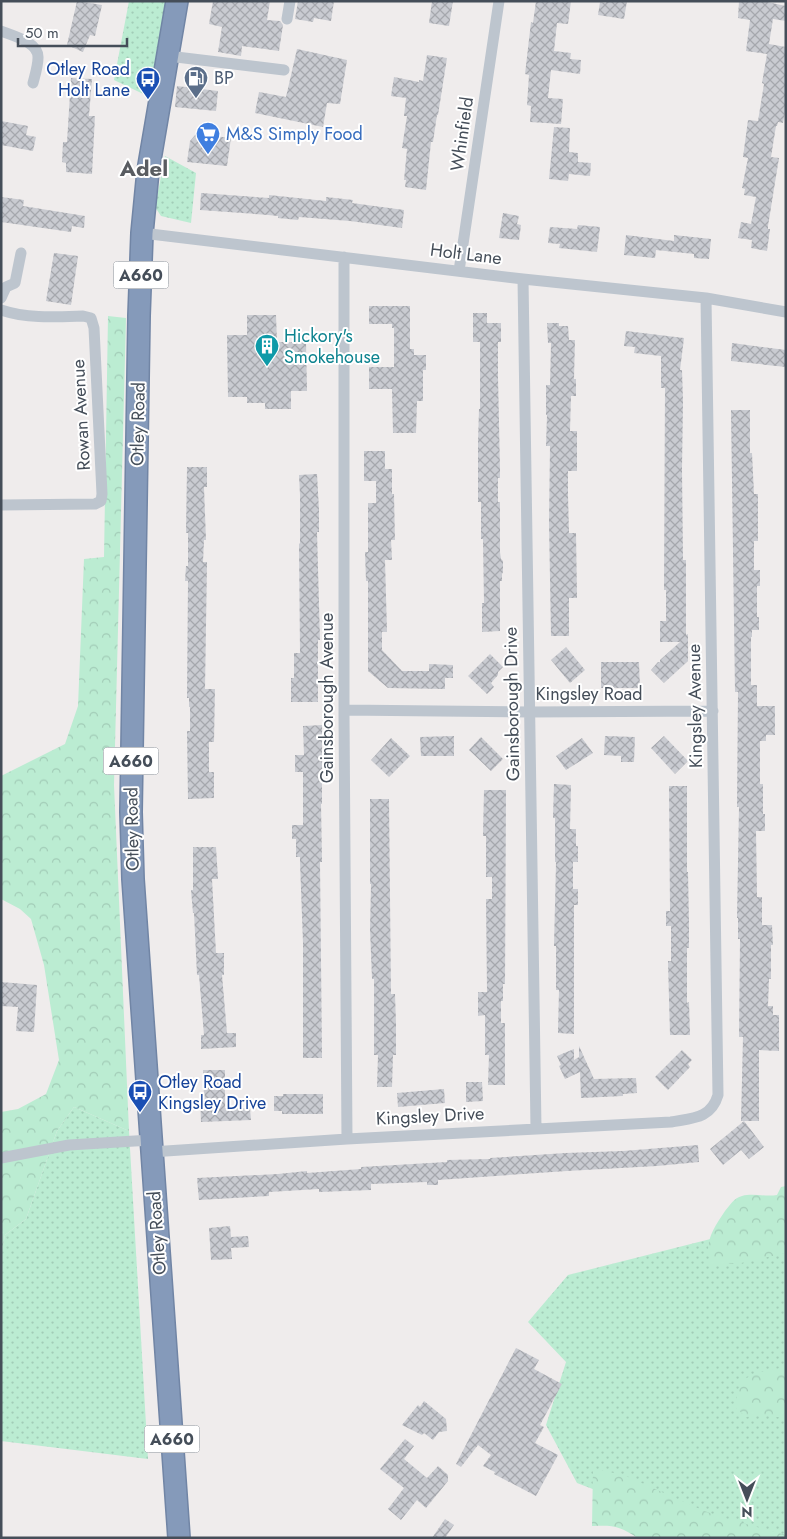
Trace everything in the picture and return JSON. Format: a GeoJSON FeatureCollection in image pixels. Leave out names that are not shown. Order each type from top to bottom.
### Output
{"type":"FeatureCollection","features":[{"type":"Feature","properties":{"kind":"highway","name":"Otley Road"},"geometry":{"type":"LineString","coordinates":[[177,1],[148,171],[142,234],[130,812],[151,1146],[179,1538]]}},
{"type":"Feature","properties":{"kind":"street"},"geometry":{"type":"LineString","coordinates":[[287,19],[290,1]]}},
{"type":"Feature","properties":{"kind":"street","name":"Whinfield"},"geometry":{"type":"LineString","coordinates":[[459,271],[499,1]]}},
{"type":"Feature","properties":{"kind":"street"},"geometry":{"type":"LineString","coordinates":[[1,31],[36,48],[38,57],[33,83]]}},
{"type":"Feature","properties":{"kind":"street"},"geometry":{"type":"LineString","coordinates":[[168,56],[284,70]]}},
{"type":"Feature","properties":{"kind":"street","name":"Holt Lane"},"geometry":{"type":"LineString","coordinates":[[142,234],[523,279],[706,298],[786,312]]}},
{"type":"Feature","properties":{"kind":"street"},"geometry":{"type":"LineString","coordinates":[[1,298],[6,287],[15,283],[21,253]]}},
{"type":"Feature","properties":{"kind":"street","name":"Gainsborough Avenue"},"geometry":{"type":"LineString","coordinates":[[344,257],[344,710],[347,1139]]}},
{"type":"Feature","properties":{"kind":"street","name":"Gainsborough Drive"},"geometry":{"type":"LineString","coordinates":[[523,279],[536,1128]]}},
{"type":"Feature","properties":{"kind":"street","name":"Kingsley Avenue"},"geometry":{"type":"LineString","coordinates":[[706,298],[718,1095],[710,1111]]}},
{"type":"Feature","properties":{"kind":"street","name":"Rowan Avenue"},"geometry":{"type":"LineString","coordinates":[[1,310],[15,315],[35,317],[84,316],[91,318],[94,328],[102,494],[101,501],[94,504],[1,505]]}},
{"type":"Feature","properties":{"kind":"street","name":"Kingsley Road"},"geometry":{"type":"LineString","coordinates":[[344,710],[713,711]]}},
{"type":"Feature","properties":{"kind":"street","name":"Kingsley Drive"},"geometry":{"type":"LineString","coordinates":[[1,1158],[69,1145],[151,1146],[347,1139],[671,1122],[698,1117],[710,1111]]}},
{"type":"Feature","properties":{"kind":"green space"},"geometry":{"type":"Polygon","coordinates":[[[129,1],[177,1],[160,102],[114,80],[129,1]]]}},
{"type":"Feature","properties":{"kind":"green space"},"geometry":{"type":"Polygon","coordinates":[[[165,156],[196,173],[191,223],[161,216],[155,207],[165,156]]]}},
{"type":"Feature","properties":{"kind":"green space"},"geometry":{"type":"Polygon","coordinates":[[[108,316],[126,318],[114,785],[129,1131],[74,1107],[57,1131],[26,1219],[5,1235],[1,1256],[1,1112],[18,1109],[46,1094],[59,1060],[44,965],[31,919],[20,909],[1,899],[1,776],[65,744],[78,706],[84,559],[104,557],[108,316]]]}},
{"type":"Feature","properties":{"kind":"green space"},"geometry":{"type":"Polygon","coordinates":[[[74,1107],[129,1131],[148,1459],[1,1441],[1,1255],[5,1235],[26,1219],[57,1131],[74,1107]]]}},
{"type":"Feature","properties":{"kind":"green space"},"geometry":{"type":"Polygon","coordinates":[[[786,1186],[786,1253],[741,1263],[711,1265],[708,1250],[710,1236],[732,1202],[746,1195],[777,1195],[781,1187],[786,1186]]]}},
{"type":"Feature","properties":{"kind":"green space"},"geometry":{"type":"Polygon","coordinates":[[[786,1220],[786,1538],[720,1538],[577,1483],[546,1425],[566,1362],[528,1322],[568,1275],[786,1220]]]}},
{"type":"Feature","properties":{"kind":"green space"},"geometry":{"type":"Polygon","coordinates":[[[786,1367],[786,1418],[759,1415],[746,1417],[736,1408],[737,1394],[741,1381],[756,1373],[786,1367]]]}},
{"type":"Feature","properties":{"kind":"green space"},"geometry":{"type":"Polygon","coordinates":[[[593,1468],[626,1476],[702,1510],[786,1535],[786,1538],[638,1538],[616,1527],[592,1526],[593,1468]]]}},
{"type":"Feature","properties":{"kind":"building"},"geometry":{"type":"Polygon","coordinates":[[[77,1],[102,5],[95,36],[90,35],[83,52],[67,45],[77,1]]]}},
{"type":"Feature","properties":{"kind":"building"},"geometry":{"type":"Polygon","coordinates":[[[213,1],[270,1],[267,20],[280,21],[283,25],[279,51],[242,46],[241,56],[218,52],[222,27],[209,24],[213,1]]]}},
{"type":"Feature","properties":{"kind":"building"},"geometry":{"type":"Polygon","coordinates":[[[298,1],[334,1],[331,21],[314,18],[313,22],[295,19],[298,1]]]}},
{"type":"Feature","properties":{"kind":"building"},"geometry":{"type":"Polygon","coordinates":[[[432,1],[453,1],[449,26],[429,23],[432,1]]]}},
{"type":"Feature","properties":{"kind":"building"},"geometry":{"type":"Polygon","coordinates":[[[536,1],[571,1],[568,24],[557,23],[554,51],[571,53],[570,59],[581,60],[580,74],[551,70],[548,98],[563,99],[561,124],[530,122],[531,106],[527,105],[529,75],[525,74],[531,22],[533,23],[536,1]]]}},
{"type":"Feature","properties":{"kind":"building"},"geometry":{"type":"Polygon","coordinates":[[[606,1],[627,1],[624,19],[598,15],[600,2],[606,3],[606,1]]]}},
{"type":"Feature","properties":{"kind":"building"},"geometry":{"type":"Polygon","coordinates":[[[739,1],[762,1],[786,6],[786,21],[773,19],[769,44],[786,47],[786,107],[783,123],[778,122],[776,126],[771,157],[779,158],[768,226],[768,229],[770,229],[767,251],[751,248],[752,240],[738,238],[741,222],[751,224],[756,197],[744,195],[745,189],[742,188],[748,158],[743,157],[748,120],[758,121],[767,54],[746,51],[750,20],[738,18],[739,1]]]}},
{"type":"Feature","properties":{"kind":"building"},"geometry":{"type":"Polygon","coordinates":[[[297,49],[347,60],[340,104],[327,103],[323,127],[255,113],[259,92],[286,97],[297,49]]]}},
{"type":"Feature","properties":{"kind":"building"},"geometry":{"type":"Polygon","coordinates":[[[427,55],[447,58],[433,142],[431,142],[426,190],[405,187],[407,149],[402,148],[407,116],[404,116],[406,98],[391,96],[394,77],[419,82],[419,80],[423,81],[427,55]]]}},
{"type":"Feature","properties":{"kind":"building"},"geometry":{"type":"Polygon","coordinates":[[[71,78],[92,79],[89,116],[95,116],[92,174],[66,172],[66,163],[62,162],[63,142],[67,142],[71,78]]]}},
{"type":"Feature","properties":{"kind":"building","name":"BP"},"geometry":{"type":"Polygon","coordinates":[[[177,86],[218,91],[216,111],[175,107],[177,86]]]}},
{"type":"Feature","properties":{"kind":"building"},"geometry":{"type":"Polygon","coordinates":[[[1,121],[28,126],[26,135],[36,137],[33,151],[1,145],[1,121]]]}},
{"type":"Feature","properties":{"kind":"building"},"geometry":{"type":"Polygon","coordinates":[[[554,127],[570,128],[569,152],[578,153],[578,162],[591,163],[590,176],[569,174],[568,181],[549,179],[554,127]]]}},
{"type":"Feature","properties":{"kind":"building","name":"M&S Simply Food"},"geometry":{"type":"Polygon","coordinates":[[[196,134],[231,138],[227,166],[187,162],[190,141],[196,134]]]}},
{"type":"Feature","properties":{"kind":"building"},"geometry":{"type":"Polygon","coordinates":[[[201,193],[269,198],[269,195],[326,201],[326,197],[353,200],[352,203],[404,210],[402,228],[350,221],[299,217],[298,220],[278,218],[278,216],[200,210],[201,193]]]}},
{"type":"Feature","properties":{"kind":"building"},"geometry":{"type":"Polygon","coordinates":[[[1,197],[24,200],[23,206],[85,216],[84,228],[72,226],[71,232],[1,222],[1,197]]]}},
{"type":"Feature","properties":{"kind":"building"},"geometry":{"type":"Polygon","coordinates":[[[503,213],[519,216],[517,224],[521,225],[519,240],[499,238],[503,213]]]}},
{"type":"Feature","properties":{"kind":"building"},"geometry":{"type":"Polygon","coordinates":[[[578,225],[600,227],[597,252],[559,248],[560,244],[548,243],[550,227],[577,229],[578,225]]]}},
{"type":"Feature","properties":{"kind":"building"},"geometry":{"type":"Polygon","coordinates":[[[626,235],[674,241],[674,235],[711,239],[709,259],[694,258],[694,254],[656,250],[655,258],[624,255],[626,235]]]}},
{"type":"Feature","properties":{"kind":"building"},"geometry":{"type":"Polygon","coordinates":[[[54,253],[78,256],[71,305],[46,301],[54,253]]]}},
{"type":"Feature","properties":{"kind":"building"},"geometry":{"type":"Polygon","coordinates":[[[369,306],[410,306],[410,349],[414,349],[414,355],[426,355],[426,370],[423,370],[423,401],[417,401],[416,433],[393,433],[392,389],[369,389],[369,367],[394,367],[394,328],[392,328],[392,324],[369,324],[369,306]]]}},
{"type":"Feature","properties":{"kind":"building"},"geometry":{"type":"Polygon","coordinates":[[[473,313],[487,313],[487,323],[501,323],[501,342],[498,342],[500,478],[498,478],[498,502],[500,502],[500,552],[503,561],[502,581],[500,581],[500,631],[482,632],[482,603],[484,603],[483,539],[481,539],[481,502],[478,502],[480,342],[473,342],[473,313]]]}},
{"type":"Feature","properties":{"kind":"building","name":"Hickory's Smokehouse"},"geometry":{"type":"Polygon","coordinates":[[[247,315],[276,315],[277,342],[306,342],[307,391],[291,391],[291,409],[265,409],[265,403],[247,403],[247,397],[228,397],[227,335],[247,335],[247,315]]]}},
{"type":"Feature","properties":{"kind":"building"},"geometry":{"type":"Polygon","coordinates":[[[547,323],[559,323],[559,326],[568,326],[569,340],[575,340],[574,379],[576,379],[576,396],[571,396],[570,431],[577,431],[577,471],[568,471],[568,495],[569,533],[576,533],[577,598],[569,598],[569,636],[551,636],[550,446],[546,446],[546,385],[550,385],[551,343],[548,343],[547,323]]]}},
{"type":"Feature","properties":{"kind":"building"},"geometry":{"type":"Polygon","coordinates":[[[626,331],[684,338],[680,370],[682,370],[683,401],[683,560],[686,560],[688,661],[664,683],[651,670],[680,642],[660,642],[660,621],[666,621],[666,590],[664,590],[665,388],[661,388],[661,356],[634,353],[635,347],[624,346],[626,331]]]}},
{"type":"Feature","properties":{"kind":"building"},"geometry":{"type":"Polygon","coordinates":[[[732,343],[786,350],[786,367],[731,361],[732,343]]]}},
{"type":"Feature","properties":{"kind":"building"},"geometry":{"type":"Polygon","coordinates":[[[731,410],[750,410],[750,453],[752,453],[754,494],[758,494],[758,541],[754,541],[754,570],[760,570],[760,586],[757,586],[759,630],[752,630],[751,685],[757,685],[757,706],[775,706],[775,735],[766,735],[766,741],[760,741],[760,784],[763,784],[765,831],[756,831],[757,897],[762,897],[762,925],[772,925],[773,945],[771,945],[771,979],[769,979],[768,1006],[773,1006],[773,1015],[779,1015],[779,1051],[759,1050],[759,1121],[741,1121],[743,1037],[739,1037],[740,939],[738,939],[737,918],[739,807],[737,807],[738,692],[735,692],[731,410]]]}},
{"type":"Feature","properties":{"kind":"building"},"geometry":{"type":"Polygon","coordinates":[[[364,451],[385,451],[385,469],[392,469],[395,540],[391,540],[392,560],[385,560],[387,632],[382,632],[382,650],[402,671],[429,671],[429,664],[453,665],[453,678],[445,678],[445,689],[388,688],[368,671],[368,581],[366,581],[365,552],[368,552],[368,503],[376,503],[376,481],[364,481],[364,451]]]}},
{"type":"Feature","properties":{"kind":"building"},"geometry":{"type":"Polygon","coordinates":[[[187,467],[207,467],[207,487],[204,487],[206,540],[204,540],[203,562],[207,562],[205,689],[215,689],[214,742],[209,742],[209,772],[214,772],[214,798],[188,799],[187,731],[190,731],[190,707],[189,698],[187,698],[188,581],[185,581],[186,566],[188,566],[188,533],[186,533],[187,467]]]}},
{"type":"Feature","properties":{"kind":"building"},"geometry":{"type":"Polygon","coordinates":[[[317,474],[320,640],[318,640],[318,702],[291,702],[291,678],[294,678],[294,653],[300,653],[299,475],[317,474]]]}},
{"type":"Feature","properties":{"kind":"building"},"geometry":{"type":"Polygon","coordinates":[[[566,647],[585,670],[570,683],[551,660],[566,647]]]}},
{"type":"Feature","properties":{"kind":"building"},"geometry":{"type":"Polygon","coordinates":[[[490,654],[503,667],[491,683],[494,687],[487,694],[468,676],[490,654]]]}},
{"type":"Feature","properties":{"kind":"building"},"geometry":{"type":"Polygon","coordinates":[[[601,662],[639,662],[640,688],[601,688],[601,662]]]}},
{"type":"Feature","properties":{"kind":"building"},"geometry":{"type":"Polygon","coordinates":[[[322,725],[322,862],[320,862],[322,1058],[303,1058],[303,943],[300,857],[296,857],[296,839],[292,839],[292,825],[303,825],[303,772],[295,772],[295,755],[304,755],[303,726],[322,725]]]}},
{"type":"Feature","properties":{"kind":"building"},"geometry":{"type":"Polygon","coordinates":[[[454,736],[454,756],[421,756],[420,737],[454,736]]]}},
{"type":"Feature","properties":{"kind":"building"},"geometry":{"type":"Polygon","coordinates":[[[605,736],[635,737],[634,762],[621,762],[621,756],[604,755],[605,736]]]}},
{"type":"Feature","properties":{"kind":"building"},"geometry":{"type":"Polygon","coordinates":[[[664,736],[688,761],[675,774],[651,748],[664,736]]]}},
{"type":"Feature","properties":{"kind":"building"},"geometry":{"type":"Polygon","coordinates":[[[481,737],[503,759],[491,771],[469,750],[481,737]]]}},
{"type":"Feature","properties":{"kind":"building"},"geometry":{"type":"Polygon","coordinates":[[[391,738],[410,756],[389,777],[371,760],[391,738]]]}},
{"type":"Feature","properties":{"kind":"building"},"geometry":{"type":"Polygon","coordinates":[[[582,738],[593,753],[566,770],[556,756],[582,738]]]}},
{"type":"Feature","properties":{"kind":"building"},"geometry":{"type":"Polygon","coordinates":[[[554,784],[571,785],[570,829],[576,829],[576,846],[578,846],[578,862],[573,862],[573,889],[578,889],[578,905],[574,905],[574,1034],[558,1033],[559,990],[556,990],[556,946],[554,946],[556,862],[555,818],[553,818],[554,784]]]}},
{"type":"Feature","properties":{"kind":"building"},"geometry":{"type":"Polygon","coordinates":[[[669,786],[687,786],[689,948],[687,948],[687,1003],[689,1002],[690,1035],[670,1035],[668,961],[671,961],[671,926],[666,926],[666,911],[670,911],[669,786]]]}},
{"type":"Feature","properties":{"kind":"building"},"geometry":{"type":"Polygon","coordinates":[[[484,790],[506,790],[505,984],[503,984],[503,1001],[501,1001],[501,1023],[505,1023],[505,1085],[488,1085],[489,1055],[485,1055],[485,1015],[478,1016],[478,992],[487,992],[486,899],[492,899],[492,877],[486,877],[486,836],[483,836],[484,790]]]}},
{"type":"Feature","properties":{"kind":"building"},"geometry":{"type":"Polygon","coordinates":[[[370,799],[389,799],[391,994],[395,994],[396,1023],[396,1055],[393,1055],[392,1087],[377,1087],[378,1055],[374,1055],[374,979],[372,979],[370,929],[370,799]]]}},
{"type":"Feature","properties":{"kind":"building"},"geometry":{"type":"Polygon","coordinates":[[[193,847],[216,847],[218,879],[212,879],[216,953],[224,953],[224,975],[222,975],[227,1033],[236,1033],[236,1047],[201,1049],[201,1035],[204,1035],[199,975],[197,975],[191,890],[193,890],[193,847]]]}},
{"type":"Feature","properties":{"kind":"building"},"geometry":{"type":"Polygon","coordinates":[[[1,982],[37,985],[34,1032],[16,1031],[18,1007],[1,1006],[1,982]]]}},
{"type":"Feature","properties":{"kind":"building"},"geometry":{"type":"Polygon","coordinates":[[[579,1046],[594,1079],[636,1078],[637,1093],[623,1094],[623,1096],[581,1098],[580,1072],[565,1079],[557,1056],[574,1049],[574,1060],[579,1057],[579,1046]]]}},
{"type":"Feature","properties":{"kind":"building"},"geometry":{"type":"Polygon","coordinates":[[[682,1050],[692,1060],[688,1064],[690,1067],[668,1090],[655,1077],[682,1050]]]}},
{"type":"Feature","properties":{"kind":"building"},"geometry":{"type":"Polygon","coordinates":[[[203,1070],[225,1070],[225,1108],[250,1108],[251,1120],[201,1122],[200,1098],[204,1097],[203,1070]]]}},
{"type":"Feature","properties":{"kind":"building"},"geometry":{"type":"Polygon","coordinates":[[[466,1082],[482,1082],[483,1101],[466,1102],[466,1082]]]}},
{"type":"Feature","properties":{"kind":"building"},"geometry":{"type":"Polygon","coordinates":[[[444,1089],[445,1103],[398,1107],[397,1093],[444,1089]]]}},
{"type":"Feature","properties":{"kind":"building"},"geometry":{"type":"Polygon","coordinates":[[[283,1094],[323,1094],[323,1114],[282,1114],[282,1111],[274,1111],[274,1096],[283,1096],[283,1094]]]}},
{"type":"Feature","properties":{"kind":"building"},"geometry":{"type":"Polygon","coordinates":[[[744,1121],[764,1147],[749,1159],[741,1150],[723,1165],[710,1149],[744,1121]]]}},
{"type":"Feature","properties":{"kind":"building"},"geometry":{"type":"Polygon","coordinates":[[[698,1145],[699,1162],[438,1180],[438,1185],[427,1185],[427,1182],[371,1184],[371,1190],[319,1192],[319,1189],[269,1192],[269,1196],[199,1200],[197,1178],[307,1171],[307,1173],[361,1169],[361,1167],[447,1162],[447,1160],[490,1159],[698,1145]]]}},
{"type":"Feature","properties":{"kind":"building"},"geometry":{"type":"Polygon","coordinates":[[[230,1226],[231,1237],[248,1236],[249,1247],[231,1248],[232,1259],[211,1260],[209,1228],[230,1226]]]}},
{"type":"Feature","properties":{"kind":"building"},"geometry":{"type":"Polygon","coordinates":[[[516,1348],[539,1360],[534,1369],[562,1384],[540,1425],[544,1427],[535,1443],[558,1455],[536,1496],[494,1474],[495,1472],[483,1466],[491,1455],[478,1445],[461,1467],[456,1464],[516,1348]]]}},
{"type":"Feature","properties":{"kind":"building"},"geometry":{"type":"Polygon","coordinates":[[[424,1401],[446,1419],[447,1431],[439,1432],[433,1440],[424,1433],[422,1435],[402,1425],[418,1405],[420,1407],[424,1401]]]}},
{"type":"Feature","properties":{"kind":"building"},"geometry":{"type":"Polygon","coordinates":[[[405,1439],[414,1446],[404,1459],[427,1478],[438,1466],[448,1475],[448,1481],[426,1508],[417,1500],[401,1520],[388,1509],[404,1488],[380,1469],[405,1439]]]}},
{"type":"Feature","properties":{"kind":"building"},"geometry":{"type":"Polygon","coordinates":[[[445,1519],[454,1525],[445,1538],[432,1538],[445,1519]]]}},
{"type":"Feature","properties":{"kind":"place","name":"BP"},"geometry":{"type":"Point","coordinates":[196,99]}},
{"type":"Feature","properties":{"kind":"place","name":"Otley Road Holt Lane"},"geometry":{"type":"Point","coordinates":[148,100]}},
{"type":"Feature","properties":{"kind":"place","name":"M&S Simply Food"},"geometry":{"type":"Point","coordinates":[208,155]}},
{"type":"Feature","properties":{"kind":"place","name":"Hickory's Smokehouse"},"geometry":{"type":"Point","coordinates":[267,367]}},
{"type":"Feature","properties":{"kind":"place","name":"Otley Road Kingsley Drive"},"geometry":{"type":"Point","coordinates":[140,1113]}},
{"type":"Feature","properties":{"kind":"district","name":"Adel"},"geometry":{"type":"Point","coordinates":[144,168]}}]}
